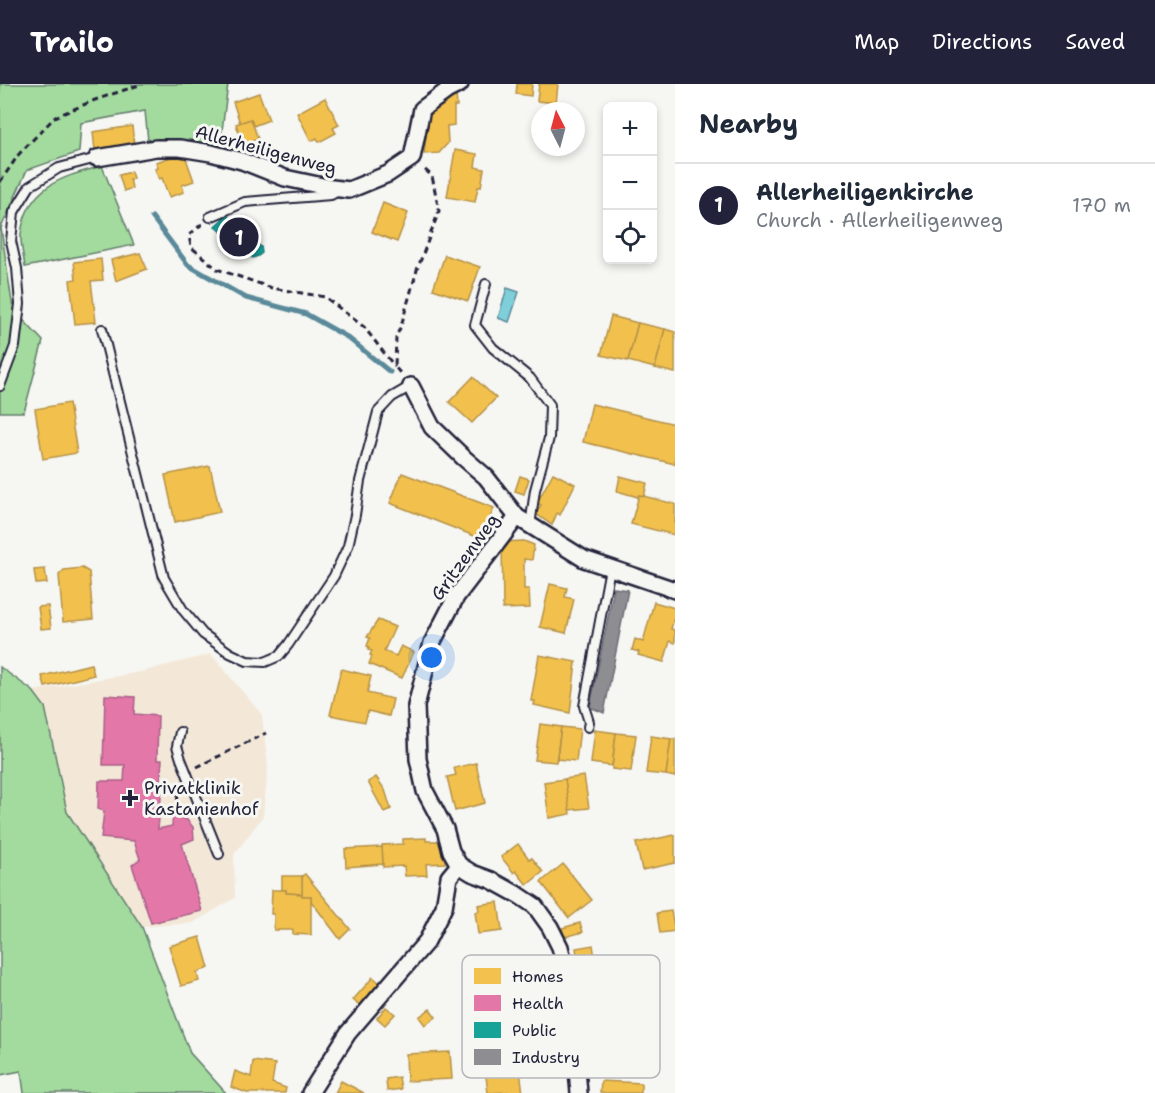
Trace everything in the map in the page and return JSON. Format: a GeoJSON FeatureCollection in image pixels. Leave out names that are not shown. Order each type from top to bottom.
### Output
{"type":"FeatureCollection","features":[{"type":"Feature","properties":{"kind":"street"},"geometry":{"type":"LineString","coordinates":[[412,158],[422,109],[460,84]]}},
{"type":"Feature","properties":{"kind":"street","name":"Allerheiligenweg"},"geometry":{"type":"LineString","coordinates":[[97,158],[156,148],[180,148],[242,161],[285,178],[349,190],[388,174],[412,158]]}},
{"type":"Feature","properties":{"kind":"street"},"geometry":{"type":"LineString","coordinates":[[411,386],[432,427],[486,477],[524,521]]}},
{"type":"Feature","properties":{"kind":"street","name":"Gritzenweg"},"geometry":{"type":"LineString","coordinates":[[459,865],[451,851],[445,829],[425,791],[418,759],[416,706],[432,643],[456,597],[524,521],[584,559],[675,590]]}},
{"type":"Feature","properties":{"kind":"street"},"geometry":{"type":"LineString","coordinates":[[310,1093],[348,1033],[428,941],[444,907],[449,877],[459,865],[491,880],[535,906],[550,927],[562,955]]}},
{"type":"Feature","properties":{"kind":"street"},"geometry":{"type":"LineString","coordinates":[[578,1078],[579,1093]]}},
{"type":"Feature","properties":{"kind":"lane","name":"Allerheiligenweg"},"geometry":{"type":"LineString","coordinates":[[0,386],[15,346],[20,304],[17,268],[11,241],[14,212],[30,186],[59,168],[97,158]]}},
{"type":"Feature","properties":{"kind":"lane"},"geometry":{"type":"LineString","coordinates":[[210,217],[245,202],[331,195],[342,189]]}},
{"type":"Feature","properties":{"kind":"lane"},"geometry":{"type":"LineString","coordinates":[[486,284],[476,325],[493,348],[530,378],[550,405],[549,438],[524,521]]}},
{"type":"Feature","properties":{"kind":"lane"},"geometry":{"type":"LineString","coordinates":[[102,329],[164,578],[183,610],[203,634],[230,653],[247,661],[265,662],[279,656],[334,576],[348,546],[360,481],[378,412],[392,397],[411,386]]}},
{"type":"Feature","properties":{"kind":"lane"},"geometry":{"type":"LineString","coordinates":[[588,727],[590,722],[584,706],[610,568]]}},
{"type":"Feature","properties":{"kind":"lane"},"geometry":{"type":"LineString","coordinates":[[180,732],[177,746],[219,854]]}},
{"type":"Feature","properties":{"kind":"path"},"geometry":{"type":"LineString","coordinates":[[0,182],[19,154],[55,117],[142,84]]}},
{"type":"Feature","properties":{"kind":"path"},"geometry":{"type":"LineString","coordinates":[[395,367],[396,337],[439,211],[432,176],[412,158]]}},
{"type":"Feature","properties":{"kind":"path"},"geometry":{"type":"LineString","coordinates":[[210,217],[189,235],[191,247],[208,262],[217,269],[272,288],[326,297],[364,327],[411,386]]}},
{"type":"Feature","properties":{"kind":"path"},"geometry":{"type":"LineString","coordinates":[[177,811],[178,776],[266,733]]}},
{"type":"Feature","properties":{"kind":"shaded area"},"geometry":{"type":"Polygon","coordinates":[[[211,654],[262,715],[268,768],[263,816],[234,855],[235,898],[193,923],[142,927],[67,812],[45,707],[33,691],[140,672],[211,654]]]}},
{"type":"Feature","properties":{"kind":"green space"},"geometry":{"type":"Polygon","coordinates":[[[0,84],[228,84],[220,146],[148,141],[145,111],[81,123],[79,152],[27,170],[1,228],[13,309],[43,341],[24,412],[0,412],[0,84]]]}},
{"type":"Feature","properties":{"kind":"green space"},"geometry":{"type":"Polygon","coordinates":[[[102,166],[134,245],[25,267],[21,234],[25,218],[39,194],[60,180],[102,166]]]}},
{"type":"Feature","properties":{"kind":"green space"},"geometry":{"type":"Polygon","coordinates":[[[0,667],[33,691],[45,707],[67,812],[142,927],[190,1053],[226,1093],[24,1093],[21,1071],[0,1075],[0,667]]]}},
{"type":"Feature","properties":{"kind":"water"},"geometry":{"type":"Polygon","coordinates":[[[507,288],[519,292],[509,322],[498,318],[507,288]]]}},
{"type":"Feature","properties":{"kind":"building: Homes"},"geometry":{"type":"Polygon","coordinates":[[[517,84],[532,84],[531,96],[516,94],[517,84]]]}},
{"type":"Feature","properties":{"kind":"building: Homes"},"geometry":{"type":"Polygon","coordinates":[[[539,84],[558,84],[556,102],[537,101],[539,84]]]}},
{"type":"Feature","properties":{"kind":"building: Homes"},"geometry":{"type":"Polygon","coordinates":[[[259,93],[269,120],[253,126],[251,119],[240,123],[233,102],[259,93]]]}},
{"type":"Feature","properties":{"kind":"building: Homes"},"geometry":{"type":"Polygon","coordinates":[[[450,95],[456,95],[457,106],[454,106],[454,125],[447,126],[448,143],[439,153],[424,154],[429,111],[450,95]]]}},
{"type":"Feature","properties":{"kind":"building: Homes"},"geometry":{"type":"Polygon","coordinates":[[[325,98],[339,125],[333,128],[336,133],[319,142],[317,138],[311,141],[297,113],[325,98]]]}},
{"type":"Feature","properties":{"kind":"building: Homes"},"geometry":{"type":"Polygon","coordinates":[[[251,119],[258,139],[243,144],[236,124],[251,119]]]}},
{"type":"Feature","properties":{"kind":"building: Homes"},"geometry":{"type":"Polygon","coordinates":[[[132,126],[134,145],[95,151],[93,132],[132,126]]]}},
{"type":"Feature","properties":{"kind":"building: Homes"},"geometry":{"type":"Polygon","coordinates":[[[455,150],[477,154],[475,167],[484,169],[481,187],[478,187],[475,202],[447,197],[455,150]]]}},
{"type":"Feature","properties":{"kind":"building: Homes"},"geometry":{"type":"Polygon","coordinates":[[[184,153],[194,181],[182,185],[184,192],[169,197],[162,178],[159,179],[155,169],[158,168],[156,162],[184,153]]]}},
{"type":"Feature","properties":{"kind":"building: Homes"},"geometry":{"type":"Polygon","coordinates":[[[131,172],[132,188],[124,191],[119,175],[131,172]]]}},
{"type":"Feature","properties":{"kind":"building: Homes"},"geometry":{"type":"Polygon","coordinates":[[[383,203],[408,213],[397,242],[372,232],[383,203]]]}},
{"type":"Feature","properties":{"kind":"building: Homes"},"geometry":{"type":"Polygon","coordinates":[[[140,253],[147,269],[116,281],[111,260],[140,253]]]}},
{"type":"Feature","properties":{"kind":"building: Homes"},"geometry":{"type":"Polygon","coordinates":[[[445,255],[480,267],[468,301],[433,289],[445,255]]]}},
{"type":"Feature","properties":{"kind":"building: Homes"},"geometry":{"type":"Polygon","coordinates":[[[101,259],[103,280],[91,281],[96,322],[75,324],[70,280],[76,279],[74,262],[101,259]]]}},
{"type":"Feature","properties":{"kind":"building: Homes"},"geometry":{"type":"Polygon","coordinates":[[[611,316],[638,323],[628,361],[601,355],[611,316]]]}},
{"type":"Feature","properties":{"kind":"building: Homes"},"geometry":{"type":"Polygon","coordinates":[[[638,323],[665,329],[655,368],[628,361],[638,323]]]}},
{"type":"Feature","properties":{"kind":"building: Homes"},"geometry":{"type":"Polygon","coordinates":[[[665,329],[675,332],[675,373],[655,368],[665,329]]]}},
{"type":"Feature","properties":{"kind":"building: Homes"},"geometry":{"type":"Polygon","coordinates":[[[473,377],[496,398],[472,423],[449,402],[473,377]]]}},
{"type":"Feature","properties":{"kind":"building: Homes"},"geometry":{"type":"Polygon","coordinates":[[[69,403],[77,453],[43,459],[35,409],[69,403]]]}},
{"type":"Feature","properties":{"kind":"building: Homes"},"geometry":{"type":"Polygon","coordinates":[[[592,404],[675,424],[675,464],[583,442],[592,404]]]}},
{"type":"Feature","properties":{"kind":"building: Homes"},"geometry":{"type":"Polygon","coordinates":[[[210,466],[220,512],[175,522],[165,475],[210,466]]]}},
{"type":"Feature","properties":{"kind":"building: Homes"},"geometry":{"type":"Polygon","coordinates":[[[402,473],[494,508],[482,539],[390,503],[402,473]]]}},
{"type":"Feature","properties":{"kind":"building: Homes"},"geometry":{"type":"Polygon","coordinates":[[[553,473],[575,484],[560,515],[557,513],[552,525],[536,514],[541,505],[537,503],[553,473]]]}},
{"type":"Feature","properties":{"kind":"building: Homes"},"geometry":{"type":"Polygon","coordinates":[[[520,476],[529,479],[524,494],[515,491],[520,476]]]}},
{"type":"Feature","properties":{"kind":"building: Homes"},"geometry":{"type":"Polygon","coordinates":[[[620,476],[647,483],[644,497],[617,491],[620,476]]]}},
{"type":"Feature","properties":{"kind":"building: Homes"},"geometry":{"type":"Polygon","coordinates":[[[639,495],[675,504],[675,535],[631,524],[639,495]]]}},
{"type":"Feature","properties":{"kind":"building: Homes"},"geometry":{"type":"Polygon","coordinates":[[[524,541],[534,545],[532,560],[524,559],[524,589],[529,589],[530,608],[503,609],[502,542],[524,541]]]}},
{"type":"Feature","properties":{"kind":"building: Homes"},"geometry":{"type":"Polygon","coordinates":[[[82,568],[89,572],[93,619],[63,622],[59,575],[64,570],[82,568]]]}},
{"type":"Feature","properties":{"kind":"building: Homes"},"geometry":{"type":"Polygon","coordinates":[[[45,569],[47,583],[36,584],[34,570],[45,569]]]}},
{"type":"Feature","properties":{"kind":"building: Homes"},"geometry":{"type":"Polygon","coordinates":[[[550,584],[567,588],[565,597],[574,599],[566,633],[540,627],[550,584]]]}},
{"type":"Feature","properties":{"kind":"building: Homes"},"geometry":{"type":"Polygon","coordinates":[[[654,602],[675,608],[671,629],[675,630],[675,643],[670,641],[664,662],[638,655],[639,652],[632,650],[635,639],[643,642],[654,602]]]}},
{"type":"Feature","properties":{"kind":"building: Homes"},"geometry":{"type":"Polygon","coordinates":[[[48,606],[51,628],[41,629],[38,607],[48,606]]]}},
{"type":"Feature","properties":{"kind":"building: Homes"},"geometry":{"type":"Polygon","coordinates":[[[378,620],[395,627],[384,651],[396,656],[401,646],[414,652],[402,678],[369,664],[372,651],[368,650],[370,638],[367,637],[378,620]]]}},
{"type":"Feature","properties":{"kind":"building: Homes"},"geometry":{"type":"Polygon","coordinates":[[[539,655],[576,662],[570,713],[534,705],[535,701],[531,701],[539,655]]]}},
{"type":"Feature","properties":{"kind":"building: Homes"},"geometry":{"type":"Polygon","coordinates":[[[91,664],[94,675],[45,687],[42,676],[91,664]]]}},
{"type":"Feature","properties":{"kind":"building: Homes"},"geometry":{"type":"Polygon","coordinates":[[[341,669],[371,676],[367,693],[393,699],[389,716],[368,711],[365,722],[330,715],[341,669]]]}},
{"type":"Feature","properties":{"kind":"building: Homes"},"geometry":{"type":"Polygon","coordinates":[[[540,724],[561,727],[556,762],[535,760],[540,724]]]}},
{"type":"Feature","properties":{"kind":"building: Homes"},"geometry":{"type":"Polygon","coordinates":[[[561,727],[580,729],[576,761],[557,759],[561,727]]]}},
{"type":"Feature","properties":{"kind":"building: Homes"},"geometry":{"type":"Polygon","coordinates":[[[595,730],[616,733],[612,766],[591,763],[595,730]]]}},
{"type":"Feature","properties":{"kind":"building: Homes"},"geometry":{"type":"Polygon","coordinates":[[[616,733],[636,735],[631,771],[612,769],[616,733]]]}},
{"type":"Feature","properties":{"kind":"building: Homes"},"geometry":{"type":"Polygon","coordinates":[[[651,736],[671,739],[666,775],[646,773],[651,736]]]}},
{"type":"Feature","properties":{"kind":"building: Homes"},"geometry":{"type":"Polygon","coordinates":[[[671,739],[675,739],[675,777],[666,775],[671,739]]]}},
{"type":"Feature","properties":{"kind":"building: Homes"},"geometry":{"type":"Polygon","coordinates":[[[476,763],[485,803],[455,811],[447,777],[456,775],[454,768],[476,763]]]}},
{"type":"Feature","properties":{"kind":"building: Homes"},"geometry":{"type":"Polygon","coordinates":[[[584,776],[589,808],[569,810],[565,779],[584,776]]]}},
{"type":"Feature","properties":{"kind":"building: Homes"},"geometry":{"type":"Polygon","coordinates":[[[376,777],[385,790],[391,809],[384,812],[368,782],[376,777]]]}},
{"type":"Feature","properties":{"kind":"building: Homes"},"geometry":{"type":"Polygon","coordinates":[[[565,779],[570,814],[549,818],[544,782],[565,779]]]}},
{"type":"Feature","properties":{"kind":"building: Homes"},"geometry":{"type":"Polygon","coordinates":[[[675,835],[675,863],[642,870],[636,843],[675,835]]]}},
{"type":"Feature","properties":{"kind":"building: Homes"},"geometry":{"type":"Polygon","coordinates":[[[426,838],[426,841],[444,841],[445,863],[426,864],[427,875],[405,876],[404,866],[383,867],[382,845],[403,844],[403,839],[426,838]]]}},
{"type":"Feature","properties":{"kind":"building: Homes"},"geometry":{"type":"Polygon","coordinates":[[[518,844],[543,872],[527,885],[501,857],[518,844]]]}},
{"type":"Feature","properties":{"kind":"building: Homes"},"geometry":{"type":"Polygon","coordinates":[[[382,847],[383,864],[346,867],[345,849],[382,847]]]}},
{"type":"Feature","properties":{"kind":"building: Homes"},"geometry":{"type":"Polygon","coordinates":[[[563,864],[592,900],[569,918],[541,882],[563,864]]]}},
{"type":"Feature","properties":{"kind":"building: Homes"},"geometry":{"type":"Polygon","coordinates":[[[305,874],[350,929],[340,939],[311,901],[311,896],[302,896],[302,876],[305,874]]]}},
{"type":"Feature","properties":{"kind":"building: Homes"},"geometry":{"type":"Polygon","coordinates":[[[282,876],[302,876],[302,894],[286,893],[286,890],[282,890],[282,876]]]}},
{"type":"Feature","properties":{"kind":"building: Homes"},"geometry":{"type":"Polygon","coordinates":[[[272,890],[286,890],[286,893],[311,896],[311,935],[293,934],[293,930],[274,930],[274,914],[271,914],[272,890]]]}},
{"type":"Feature","properties":{"kind":"building: Homes"},"geometry":{"type":"Polygon","coordinates":[[[498,902],[502,931],[478,934],[475,912],[479,911],[478,905],[498,902]]]}},
{"type":"Feature","properties":{"kind":"building: Homes"},"geometry":{"type":"Polygon","coordinates":[[[671,911],[675,931],[660,933],[657,913],[671,911]]]}},
{"type":"Feature","properties":{"kind":"building: Homes"},"geometry":{"type":"Polygon","coordinates":[[[580,923],[583,932],[564,937],[562,928],[580,923]]]}},
{"type":"Feature","properties":{"kind":"building: Homes"},"geometry":{"type":"Polygon","coordinates":[[[200,937],[209,968],[197,972],[199,981],[181,986],[169,946],[200,937]]]}},
{"type":"Feature","properties":{"kind":"building: Homes"},"geometry":{"type":"Polygon","coordinates":[[[593,945],[595,955],[577,955],[576,948],[593,945]]]}},
{"type":"Feature","properties":{"kind":"building: Homes"},"geometry":{"type":"Polygon","coordinates":[[[373,977],[381,984],[361,1007],[353,1000],[373,977]]]}},
{"type":"Feature","properties":{"kind":"building: Homes"},"geometry":{"type":"Polygon","coordinates":[[[386,1007],[395,1014],[385,1025],[377,1018],[386,1007]]]}},
{"type":"Feature","properties":{"kind":"building: Homes"},"geometry":{"type":"Polygon","coordinates":[[[430,1009],[436,1017],[425,1025],[419,1017],[430,1009]]]}},
{"type":"Feature","properties":{"kind":"building: Homes"},"geometry":{"type":"Polygon","coordinates":[[[450,1052],[452,1079],[407,1081],[406,1054],[450,1052]]]}},
{"type":"Feature","properties":{"kind":"building: Homes"},"geometry":{"type":"Polygon","coordinates":[[[253,1061],[275,1064],[272,1083],[286,1088],[285,1093],[247,1093],[231,1087],[235,1071],[251,1077],[253,1061]]]}},
{"type":"Feature","properties":{"kind":"building: Homes"},"geometry":{"type":"Polygon","coordinates":[[[399,1077],[401,1089],[387,1091],[386,1079],[399,1077]]]}},
{"type":"Feature","properties":{"kind":"building: Homes"},"geometry":{"type":"Polygon","coordinates":[[[486,1078],[521,1078],[523,1093],[488,1093],[486,1078]]]}},
{"type":"Feature","properties":{"kind":"building: Homes"},"geometry":{"type":"Polygon","coordinates":[[[341,1081],[364,1093],[335,1093],[341,1081]]]}},
{"type":"Feature","properties":{"kind":"building: Homes"},"geometry":{"type":"Polygon","coordinates":[[[601,1081],[641,1083],[641,1093],[600,1093],[601,1081]]]}},
{"type":"Feature","properties":{"kind":"building: Health","name":"Privatklinik Kastanienhof"},"geometry":{"type":"Polygon","coordinates":[[[105,695],[135,697],[134,714],[158,716],[157,760],[162,760],[160,786],[162,787],[158,829],[172,826],[173,811],[180,811],[180,818],[186,819],[193,827],[194,839],[182,844],[202,911],[151,923],[132,865],[140,859],[134,841],[101,838],[104,811],[98,809],[99,781],[124,781],[125,765],[103,765],[105,695]]]}},
{"type":"Feature","properties":{"kind":"building: Public"},"geometry":{"type":"Polygon","coordinates":[[[227,215],[238,226],[243,222],[253,231],[249,235],[261,247],[262,253],[253,258],[239,248],[234,251],[224,242],[229,238],[215,226],[227,215]]]}},
{"type":"Feature","properties":{"kind":"building: Industry"},"geometry":{"type":"Polygon","coordinates":[[[614,588],[628,590],[604,713],[590,707],[614,588]]]}},
{"type":"Feature","properties":{"kind":"waterway"},"geometry":{"type":"LineString","coordinates":[[152,217],[188,265],[246,298],[306,314],[347,337],[390,372]]}},
{"type":"Feature","properties":{"kind":"place","name":"Allerheiligenkirche"},"geometry":{"type":"Point","coordinates":[239,237]}},
{"type":"Feature","properties":{"kind":"place","name":"Privatklinik Kastanienhof"},"geometry":{"type":"Point","coordinates":[130,798]}}]}
